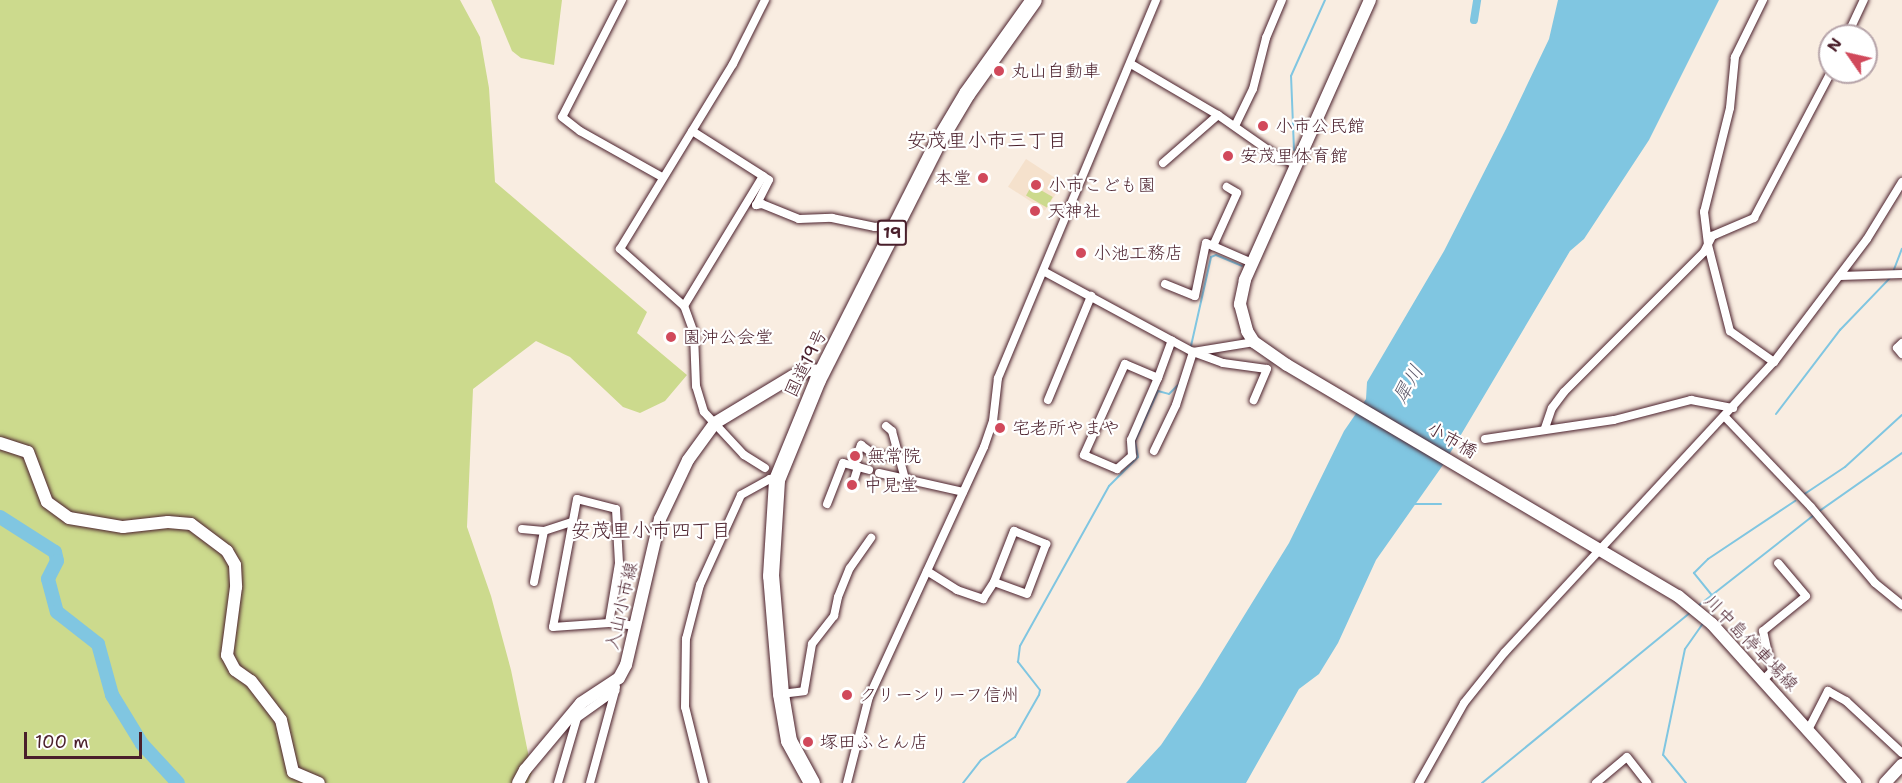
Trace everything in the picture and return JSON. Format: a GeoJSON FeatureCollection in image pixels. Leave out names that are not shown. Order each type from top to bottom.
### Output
{"type":"FeatureCollection","features":[{"type":"Feature","properties":{"kind":"highway","name":"国道19号"},"geometry":{"type":"LineString","coordinates":[[812,783],[789,741],[781,694],[771,576],[777,480],[822,371],[896,224],[962,101],[1034,0]]}},
{"type":"Feature","properties":{"kind":"main road"},"geometry":{"type":"LineString","coordinates":[[1254,342],[1247,331],[1240,304],[1252,263],[1370,0]]}},
{"type":"Feature","properties":{"kind":"main road","name":"小市橋"},"geometry":{"type":"LineString","coordinates":[[1254,342],[1287,365],[1601,548]]}},
{"type":"Feature","properties":{"kind":"main road","name":"入山小市線"},"geometry":{"type":"LineString","coordinates":[[518,783],[525,770],[580,703],[618,678],[626,665],[660,519],[684,468],[715,423],[794,376],[808,370],[822,371]]}},
{"type":"Feature","properties":{"kind":"main road"},"geometry":{"type":"LineString","coordinates":[[0,443],[28,452],[47,502],[69,519],[123,527],[168,522],[191,524],[227,551],[235,565],[236,587],[227,655],[235,670],[250,681],[281,720],[293,771],[319,783]]}},
{"type":"Feature","properties":{"kind":"main road","name":"川中島停車場線"},"geometry":{"type":"LineString","coordinates":[[1601,548],[1678,596],[1712,624],[1764,679],[1855,783]]}},
{"type":"Feature","properties":{"kind":"main road"},"geometry":{"type":"LineString","coordinates":[[1885,783],[1902,765]]}},
{"type":"Feature","properties":{"kind":"street"},"geometry":{"type":"LineString","coordinates":[[622,0],[562,117],[580,131],[662,177]]}},
{"type":"Feature","properties":{"kind":"street"},"geometry":{"type":"LineString","coordinates":[[765,0],[692,131],[620,249],[684,306],[693,333],[696,387],[704,412],[744,455],[765,468]]}},
{"type":"Feature","properties":{"kind":"street"},"geometry":{"type":"LineString","coordinates":[[846,783],[868,697],[963,492],[993,421],[998,378],[1045,272],[1156,0]]}},
{"type":"Feature","properties":{"kind":"street"},"geometry":{"type":"LineString","coordinates":[[1235,126],[1253,89],[1266,38],[1282,0]]}},
{"type":"Feature","properties":{"kind":"street"},"geometry":{"type":"LineString","coordinates":[[1763,0],[1735,57],[1730,108],[1704,212],[1708,245],[1731,331],[1774,362]]}},
{"type":"Feature","properties":{"kind":"street"},"geometry":{"type":"LineString","coordinates":[[1853,24],[1864,0]]}},
{"type":"Feature","properties":{"kind":"street"},"geometry":{"type":"LineString","coordinates":[[1131,64],[1218,115],[1278,157],[1296,164]]}},
{"type":"Feature","properties":{"kind":"street"},"geometry":{"type":"LineString","coordinates":[[1545,428],[1552,408],[1564,392],[1708,245],[1712,236],[1754,218],[1825,84]]}},
{"type":"Feature","properties":{"kind":"street"},"geometry":{"type":"LineString","coordinates":[[1163,163],[1218,115]]}},
{"type":"Feature","properties":{"kind":"street"},"geometry":{"type":"LineString","coordinates":[[692,131],[769,180],[756,205],[762,204],[799,219],[832,218],[875,227],[896,224]]}},
{"type":"Feature","properties":{"kind":"street"},"geometry":{"type":"LineString","coordinates":[[684,306],[763,176]]}},
{"type":"Feature","properties":{"kind":"street"},"geometry":{"type":"LineString","coordinates":[[1419,783],[1464,703],[1505,652],[1774,362],[1894,201],[1902,183]]}},
{"type":"Feature","properties":{"kind":"street"},"geometry":{"type":"LineString","coordinates":[[1213,246],[1237,193],[1227,187]]}},
{"type":"Feature","properties":{"kind":"street"},"geometry":{"type":"LineString","coordinates":[[1165,284],[1195,296],[1206,243],[1252,263]]}},
{"type":"Feature","properties":{"kind":"street"},"geometry":{"type":"LineString","coordinates":[[1045,272],[1193,352],[1223,363],[1267,369],[1254,400]]}},
{"type":"Feature","properties":{"kind":"street"},"geometry":{"type":"LineString","coordinates":[[1840,276],[1901,274]]}},
{"type":"Feature","properties":{"kind":"street"},"geometry":{"type":"LineString","coordinates":[[1048,400],[1091,297]]}},
{"type":"Feature","properties":{"kind":"street"},"geometry":{"type":"LineString","coordinates":[[1158,378],[1125,364],[1084,454],[1117,469],[1126,463],[1133,449],[1131,440],[1158,378],[1172,340]]}},
{"type":"Feature","properties":{"kind":"street"},"geometry":{"type":"LineString","coordinates":[[1193,352],[1254,342]]}},
{"type":"Feature","properties":{"kind":"street"},"geometry":{"type":"LineString","coordinates":[[1902,343],[1897,348],[1902,354]]}},
{"type":"Feature","properties":{"kind":"street"},"geometry":{"type":"LineString","coordinates":[[1154,451],[1176,405],[1193,352]]}},
{"type":"Feature","properties":{"kind":"street"},"geometry":{"type":"LineString","coordinates":[[1485,439],[1545,428],[1614,420],[1695,400],[1733,408]]}},
{"type":"Feature","properties":{"kind":"street"},"geometry":{"type":"LineString","coordinates":[[1725,417],[1811,507],[1875,583],[1902,605]]}},
{"type":"Feature","properties":{"kind":"street"},"geometry":{"type":"LineString","coordinates":[[886,426],[892,431],[905,479]]}},
{"type":"Feature","properties":{"kind":"street"},"geometry":{"type":"LineString","coordinates":[[854,480],[861,445],[875,455],[889,456]]}},
{"type":"Feature","properties":{"kind":"street"},"geometry":{"type":"LineString","coordinates":[[827,504],[843,463],[869,470]]}},
{"type":"Feature","properties":{"kind":"street"},"geometry":{"type":"LineString","coordinates":[[879,473],[963,492]]}},
{"type":"Feature","properties":{"kind":"street"},"geometry":{"type":"LineString","coordinates":[[704,783],[685,707],[686,639],[700,585],[741,495],[770,479],[777,480]]}},
{"type":"Feature","properties":{"kind":"street"},"geometry":{"type":"LineString","coordinates":[[609,623],[619,563],[616,509],[577,499],[553,627],[609,623],[636,626]]}},
{"type":"Feature","properties":{"kind":"street"},"geometry":{"type":"LineString","coordinates":[[522,530],[544,531],[572,522]]}},
{"type":"Feature","properties":{"kind":"street"},"geometry":{"type":"LineString","coordinates":[[534,582],[544,531]]}},
{"type":"Feature","properties":{"kind":"street"},"geometry":{"type":"LineString","coordinates":[[927,571],[957,590],[983,599],[994,582],[1014,531],[1046,544],[1027,594],[994,582]]}},
{"type":"Feature","properties":{"kind":"street"},"geometry":{"type":"LineString","coordinates":[[781,694],[804,691],[812,644],[834,616],[847,576],[871,538]]}},
{"type":"Feature","properties":{"kind":"street"},"geometry":{"type":"LineString","coordinates":[[1764,679],[1772,671],[1763,631],[1806,596],[1778,563]]}},
{"type":"Feature","properties":{"kind":"street"},"geometry":{"type":"LineString","coordinates":[[590,783],[618,678]]}},
{"type":"Feature","properties":{"kind":"street"},"geometry":{"type":"LineString","coordinates":[[558,783],[577,718],[615,691]]}},
{"type":"Feature","properties":{"kind":"street"},"geometry":{"type":"LineString","coordinates":[[1808,730],[1828,691],[1846,700],[1902,753]]}},
{"type":"Feature","properties":{"kind":"street"},"geometry":{"type":"LineString","coordinates":[[1596,783],[1627,757],[1647,783]]}},
{"type":"Feature","properties":{"kind":"shaded area","name":"小市こども園"},"geometry":{"type":"Polygon","coordinates":[[[1026,159],[1063,183],[1045,211],[1008,187],[1026,159]]]}},
{"type":"Feature","properties":{"kind":"green space"},"geometry":{"type":"Polygon","coordinates":[[[0,0],[460,0],[480,37],[489,88],[495,182],[647,312],[637,333],[687,375],[665,401],[640,413],[623,407],[570,357],[536,341],[473,389],[467,527],[491,596],[511,670],[532,772],[528,783],[0,783],[0,0]]]}},
{"type":"Feature","properties":{"kind":"green space"},"geometry":{"type":"Polygon","coordinates":[[[491,0],[562,0],[554,65],[521,58],[512,51],[491,0]]]}},
{"type":"Feature","properties":{"kind":"green space"},"geometry":{"type":"Polygon","coordinates":[[[1032,185],[1053,197],[1047,207],[1026,195],[1032,185]]]}},
{"type":"Feature","properties":{"kind":"water","name":"犀川"},"geometry":{"type":"Polygon","coordinates":[[[1558,0],[1719,0],[1649,140],[1584,239],[1570,251],[1443,465],[1376,560],[1338,643],[1319,674],[1299,689],[1246,783],[1126,783],[1161,745],[1200,687],[1289,543],[1344,431],[1366,399],[1367,382],[1444,251],[1506,129],[1549,39],[1558,0]]]}},
{"type":"Feature","properties":{"kind":"waterway"},"geometry":{"type":"LineString","coordinates":[[1294,150],[1291,76],[1325,0]]}},
{"type":"Feature","properties":{"kind":"waterway"},"geometry":{"type":"LineString","coordinates":[[1474,20],[1477,0]]}},
{"type":"Feature","properties":{"kind":"waterway"},"geometry":{"type":"LineString","coordinates":[[1893,272],[1902,249]]}},
{"type":"Feature","properties":{"kind":"waterway"},"geometry":{"type":"LineString","coordinates":[[1191,346],[1211,257],[1216,255],[1242,266]]}},
{"type":"Feature","properties":{"kind":"waterway"},"geometry":{"type":"LineString","coordinates":[[1776,414],[1840,330],[1891,277]]}},
{"type":"Feature","properties":{"kind":"waterway"},"geometry":{"type":"LineString","coordinates":[[963,783],[981,760],[1015,737],[1039,695],[1040,690],[1018,662],[1020,646],[1109,486],[1138,457],[1135,441],[1158,391],[1169,394],[1179,384]]}},
{"type":"Feature","properties":{"kind":"waterway"},"geometry":{"type":"LineString","coordinates":[[1803,495],[1845,467],[1902,415]]}},
{"type":"Feature","properties":{"kind":"waterway"},"geometry":{"type":"LineString","coordinates":[[1818,512],[1902,453]]}},
{"type":"Feature","properties":{"kind":"waterway"},"geometry":{"type":"LineString","coordinates":[[1710,616],[1719,604],[1694,573],[1708,559],[1795,501]]}},
{"type":"Feature","properties":{"kind":"waterway"},"geometry":{"type":"LineString","coordinates":[[1413,504],[1441,504]]}},
{"type":"Feature","properties":{"kind":"waterway"},"geometry":{"type":"LineString","coordinates":[[1698,606],[1814,515]]}},
{"type":"Feature","properties":{"kind":"waterway"},"geometry":{"type":"LineString","coordinates":[[0,517],[55,552],[57,561],[48,579],[57,612],[98,644],[112,695],[142,744],[178,783]]}},
{"type":"Feature","properties":{"kind":"waterway"},"geometry":{"type":"LineString","coordinates":[[1482,783],[1691,612]]}},
{"type":"Feature","properties":{"kind":"waterway"},"geometry":{"type":"LineString","coordinates":[[1686,783],[1663,755],[1685,649],[1704,622]]}},
{"type":"Feature","properties":{"kind":"place","name":"丸山自動車"},"geometry":{"type":"Point","coordinates":[999,71]}},
{"type":"Feature","properties":{"kind":"place","name":"小市公民館"},"geometry":{"type":"Point","coordinates":[1263,126]}},
{"type":"Feature","properties":{"kind":"place","name":"安茂里体育館"},"geometry":{"type":"Point","coordinates":[1228,156]}},
{"type":"Feature","properties":{"kind":"place","name":"本堂"},"geometry":{"type":"Point","coordinates":[983,178]}},
{"type":"Feature","properties":{"kind":"place","name":"小市こども園"},"geometry":{"type":"Point","coordinates":[1036,185]}},
{"type":"Feature","properties":{"kind":"place","name":"天神社"},"geometry":{"type":"Point","coordinates":[1035,211]}},
{"type":"Feature","properties":{"kind":"place","name":"小池工務店"},"geometry":{"type":"Point","coordinates":[1081,253]}},
{"type":"Feature","properties":{"kind":"place","name":"園沖公会堂"},"geometry":{"type":"Point","coordinates":[671,337]}},
{"type":"Feature","properties":{"kind":"place","name":"宅老所やまや"},"geometry":{"type":"Point","coordinates":[1000,428]}},
{"type":"Feature","properties":{"kind":"place","name":"無常院"},"geometry":{"type":"Point","coordinates":[855,456]}},
{"type":"Feature","properties":{"kind":"place","name":"中見堂"},"geometry":{"type":"Point","coordinates":[852,485]}},
{"type":"Feature","properties":{"kind":"place","name":"クリーンリーフ信州"},"geometry":{"type":"Point","coordinates":[847,695]}},
{"type":"Feature","properties":{"kind":"place","name":"塚田ふとん店"},"geometry":{"type":"Point","coordinates":[808,742]}},
{"type":"Feature","properties":{"kind":"district","name":"安茂里小市三丁目"},"geometry":{"type":"Point","coordinates":[987,140]}},
{"type":"Feature","properties":{"kind":"district","name":"安茂里小市四丁目"},"geometry":{"type":"Point","coordinates":[651,530]}}]}
